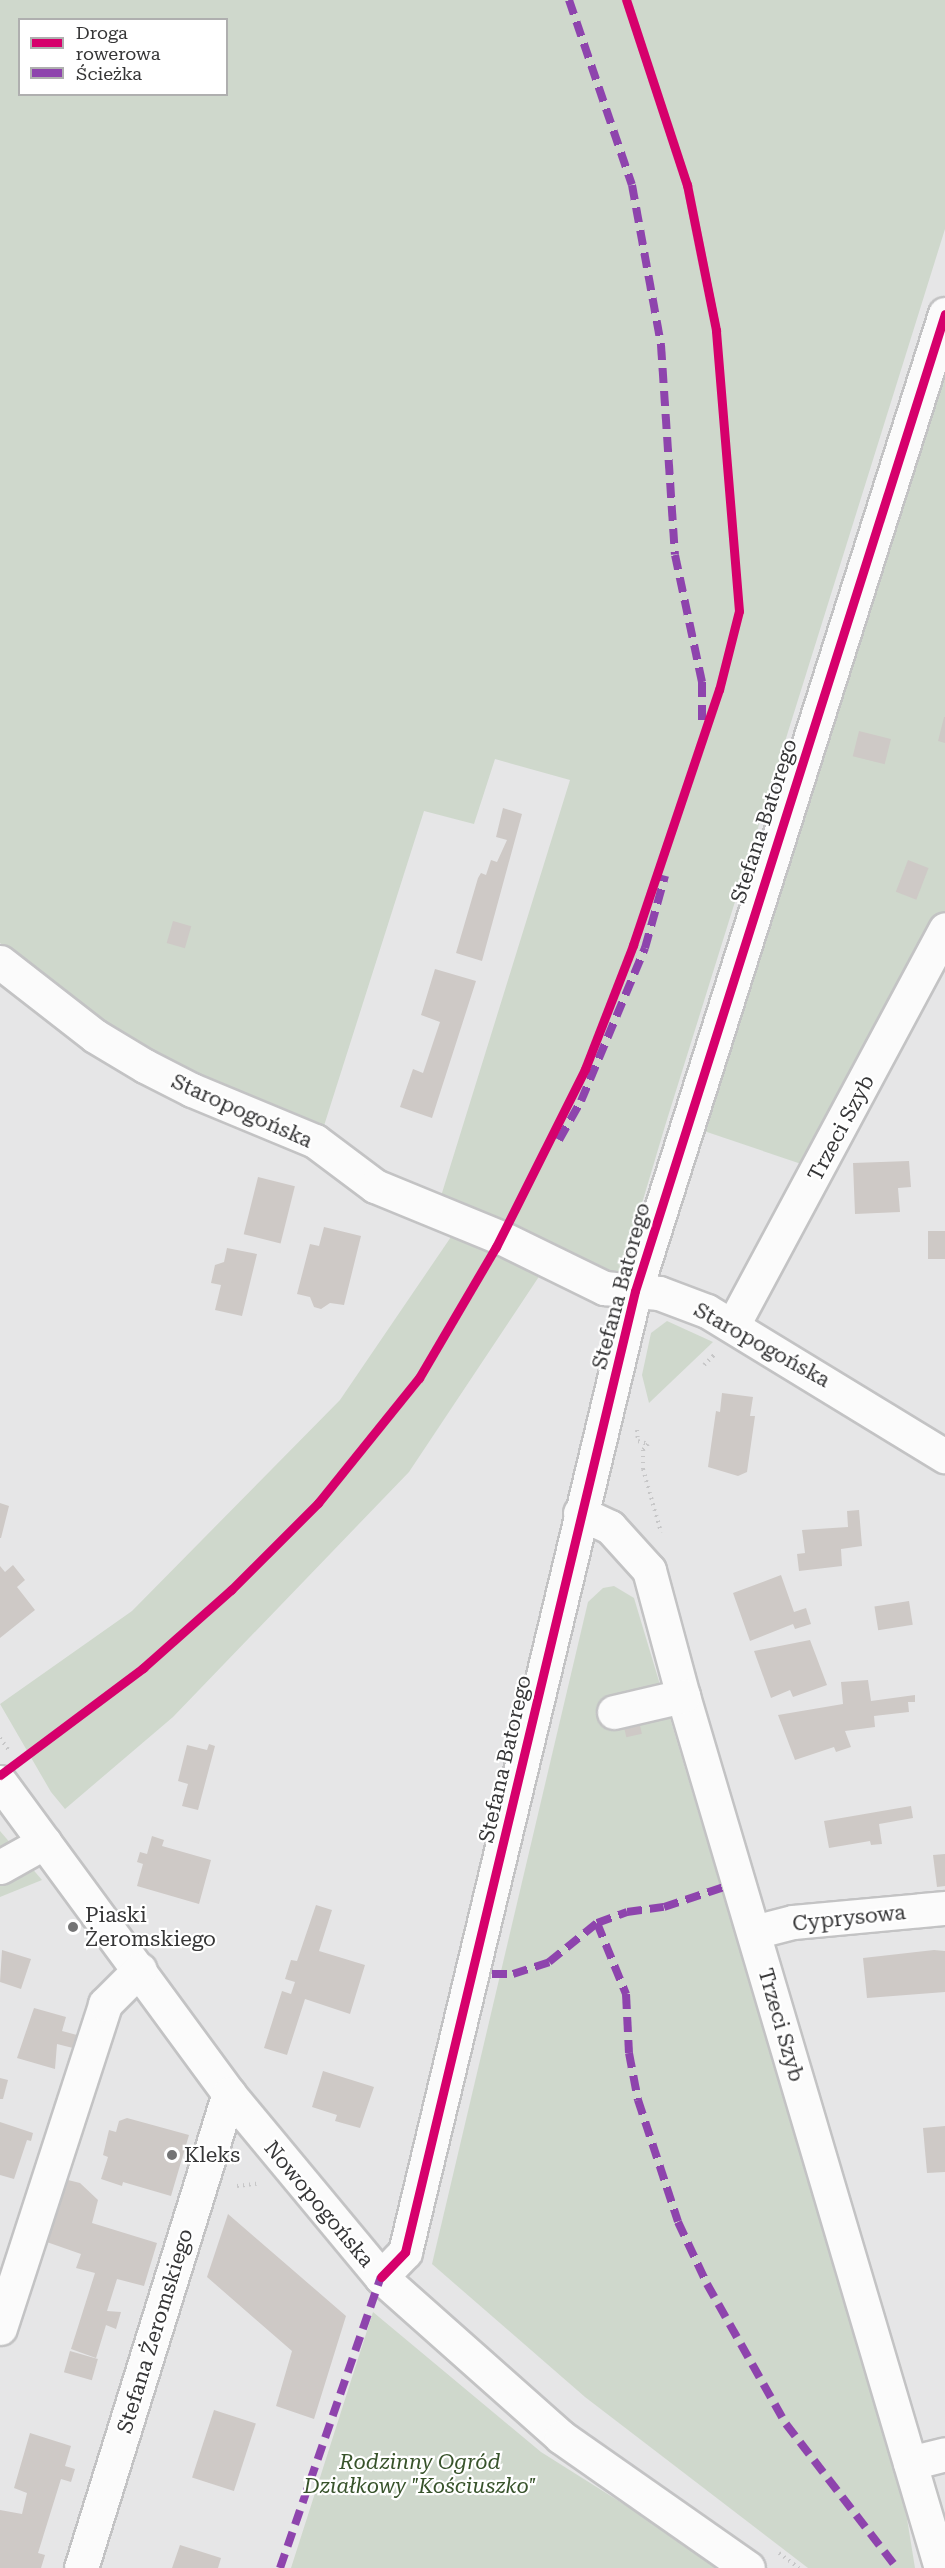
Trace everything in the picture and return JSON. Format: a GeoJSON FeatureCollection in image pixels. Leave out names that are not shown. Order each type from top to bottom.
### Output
{"type":"FeatureCollection","features":[{"type":"Feature","properties":{"kind":"street","name":"Stefana Batorego"},"geometry":{"type":"LineString","coordinates":[[381,2277],[405,2252],[580,1513],[635,1291],[945,314]]}},
{"type":"Feature","properties":{"kind":"street","name":"Trzeci Szyb"},"geometry":{"type":"LineString","coordinates":[[733,1324],[945,930]]}},
{"type":"Feature","properties":{"kind":"street","name":"Staropogońska"},"geometry":{"type":"LineString","coordinates":[[0,962],[95,1036],[135,1060],[192,1090],[315,1141],[375,1186],[502,1238],[604,1288],[659,1293],[733,1324],[945,1456]]}},
{"type":"Feature","properties":{"kind":"street","name":"Trzeci Szyb"},"geometry":{"type":"LineString","coordinates":[[580,1513],[610,1527],[649,1570],[683,1696],[910,2463],[934,2507],[941,2568]]}},
{"type":"Feature","properties":{"kind":"street"},"geometry":{"type":"LineString","coordinates":[[614,1712],[683,1696]]}},
{"type":"Feature","properties":{"kind":"street","name":"Nowopogońska"},"geometry":{"type":"LineString","coordinates":[[0,1782],[230,2094],[381,2277],[561,2437],[760,2558]]}},
{"type":"Feature","properties":{"kind":"street"},"geometry":{"type":"LineString","coordinates":[[0,1867],[45,1842]]}},
{"type":"Feature","properties":{"kind":"street","name":"Cyprysowa"},"geometry":{"type":"LineString","coordinates":[[754,1932],[793,1922],[945,1908]]}},
{"type":"Feature","properties":{"kind":"street"},"geometry":{"type":"LineString","coordinates":[[0,2328],[105,2004],[140,1969]]}},
{"type":"Feature","properties":{"kind":"street","name":"Stefana Żeromskiego"},"geometry":{"type":"LineString","coordinates":[[81,2568],[230,2094]]}},
{"type":"Feature","properties":{"kind":"street"},"geometry":{"type":"LineString","coordinates":[[910,2463],[945,2454]]}},
{"type":"Feature","properties":{"kind":"path"},"geometry":{"type":"LineString","coordinates":[[760,2558],[799,2568]]}},
{"type":"Feature","properties":{"kind":"green space"},"geometry":{"type":"Polygon","coordinates":[[[0,0],[945,0],[945,229],[665,1126],[626,1257],[621,1303],[546,1266],[409,1472],[173,1717],[65,1809],[51,1792],[0,1704],[132,1611],[340,1400],[455,1231],[433,1222],[570,780],[495,759],[474,824],[424,811],[322,1132],[110,1035],[0,943],[0,0]]]}},
{"type":"Feature","properties":{"kind":"green space"},"geometry":{"type":"Polygon","coordinates":[[[945,323],[945,929],[822,1171],[701,1130],[945,323]]]}},
{"type":"Feature","properties":{"kind":"green space"},"geometry":{"type":"Polygon","coordinates":[[[667,1321],[713,1342],[649,1403],[642,1375],[651,1333],[667,1321]]]}},
{"type":"Feature","properties":{"kind":"green space"},"geometry":{"type":"Polygon","coordinates":[[[614,1586],[634,1598],[886,2438],[905,2506],[915,2568],[808,2568],[585,2397],[432,2264],[588,1602],[603,1588],[614,1586]]]}},
{"type":"Feature","properties":{"kind":"green space"},"geometry":{"type":"Polygon","coordinates":[[[0,1831],[42,1880],[0,1897],[0,1831]]]}},
{"type":"Feature","properties":{"kind":"green space","name":"Rodzinny Ogród Działkowy \"Kościuszko\""},"geometry":{"type":"Polygon","coordinates":[[[373,2312],[541,2452],[725,2568],[291,2568],[373,2312]]]}},
{"type":"Feature","properties":{"kind":"building"},"geometry":{"type":"Polygon","coordinates":[[[945,717],[945,743],[938,741],[945,717]]]}},
{"type":"Feature","properties":{"kind":"building"},"geometry":{"type":"Polygon","coordinates":[[[859,731],[891,739],[885,764],[853,756],[859,731]]]}},
{"type":"Feature","properties":{"kind":"building"},"geometry":{"type":"Polygon","coordinates":[[[503,808],[522,814],[482,961],[456,953],[478,878],[481,873],[486,875],[491,860],[497,862],[507,840],[496,837],[503,808]]]}},
{"type":"Feature","properties":{"kind":"building"},"geometry":{"type":"Polygon","coordinates":[[[908,860],[929,868],[916,900],[896,892],[908,860]]]}},
{"type":"Feature","properties":{"kind":"building"},"geometry":{"type":"Polygon","coordinates":[[[173,921],[191,926],[185,948],[167,943],[173,921]]]}},
{"type":"Feature","properties":{"kind":"building"},"geometry":{"type":"Polygon","coordinates":[[[435,969],[476,981],[432,1118],[400,1107],[413,1069],[423,1073],[440,1022],[421,1015],[435,969]]]}},
{"type":"Feature","properties":{"kind":"building"},"geometry":{"type":"Polygon","coordinates":[[[909,1161],[911,1187],[898,1188],[900,1212],[855,1214],[853,1163],[909,1161]]]}},
{"type":"Feature","properties":{"kind":"building"},"geometry":{"type":"Polygon","coordinates":[[[258,1177],[295,1186],[281,1243],[244,1234],[258,1177]]]}},
{"type":"Feature","properties":{"kind":"building"},"geometry":{"type":"Polygon","coordinates":[[[324,1227],[361,1236],[344,1305],[330,1303],[321,1309],[314,1307],[310,1297],[297,1294],[310,1244],[319,1246],[324,1227]]]}},
{"type":"Feature","properties":{"kind":"building"},"geometry":{"type":"Polygon","coordinates":[[[928,1231],[945,1231],[945,1259],[928,1259],[928,1231]]]}},
{"type":"Feature","properties":{"kind":"building"},"geometry":{"type":"Polygon","coordinates":[[[227,1248],[257,1254],[242,1316],[215,1310],[221,1285],[211,1283],[215,1265],[224,1262],[227,1248]]]}},
{"type":"Feature","properties":{"kind":"building"},"geometry":{"type":"Polygon","coordinates":[[[722,1393],[753,1397],[750,1416],[755,1416],[747,1472],[738,1476],[708,1467],[716,1411],[720,1412],[722,1393]]]}},
{"type":"Feature","properties":{"kind":"building"},"geometry":{"type":"Polygon","coordinates":[[[0,1503],[9,1506],[1,1538],[0,1538],[0,1503]]]}},
{"type":"Feature","properties":{"kind":"building"},"geometry":{"type":"Polygon","coordinates":[[[859,1510],[862,1546],[841,1549],[842,1566],[799,1571],[797,1554],[805,1553],[802,1530],[848,1527],[847,1511],[859,1510]]]}},
{"type":"Feature","properties":{"kind":"building"},"geometry":{"type":"Polygon","coordinates":[[[13,1565],[25,1580],[17,1587],[35,1610],[0,1638],[0,1566],[5,1572],[13,1565]]]}},
{"type":"Feature","properties":{"kind":"building"},"geometry":{"type":"Polygon","coordinates":[[[781,1575],[794,1612],[806,1608],[811,1624],[795,1629],[793,1624],[750,1641],[733,1593],[781,1575]]]}},
{"type":"Feature","properties":{"kind":"building"},"geometry":{"type":"Polygon","coordinates":[[[909,1601],[913,1625],[878,1630],[874,1606],[909,1601]]]}},
{"type":"Feature","properties":{"kind":"building"},"geometry":{"type":"Polygon","coordinates":[[[810,1640],[827,1685],[793,1697],[790,1690],[771,1698],[754,1651],[810,1640]]]}},
{"type":"Feature","properties":{"kind":"building"},"geometry":{"type":"Polygon","coordinates":[[[868,1680],[871,1701],[915,1695],[915,1702],[908,1702],[909,1712],[874,1716],[875,1727],[845,1731],[851,1747],[836,1752],[834,1747],[795,1760],[778,1715],[843,1704],[841,1682],[868,1680]]]}},
{"type":"Feature","properties":{"kind":"building"},"geometry":{"type":"Polygon","coordinates":[[[639,1721],[642,1734],[626,1737],[623,1725],[639,1721]]]}},
{"type":"Feature","properties":{"kind":"building"},"geometry":{"type":"Polygon","coordinates":[[[209,1744],[215,1746],[198,1810],[182,1806],[188,1784],[178,1781],[187,1745],[207,1750],[209,1744]]]}},
{"type":"Feature","properties":{"kind":"building"},"geometry":{"type":"Polygon","coordinates":[[[911,1806],[913,1818],[879,1824],[882,1844],[871,1845],[870,1841],[829,1848],[824,1821],[911,1806]]]}},
{"type":"Feature","properties":{"kind":"building"},"geometry":{"type":"Polygon","coordinates":[[[152,1836],[164,1840],[162,1846],[211,1860],[199,1904],[137,1886],[143,1864],[137,1862],[140,1852],[147,1854],[152,1836]]]}},
{"type":"Feature","properties":{"kind":"building"},"geometry":{"type":"Polygon","coordinates":[[[945,1854],[945,1886],[937,1887],[933,1855],[945,1854]]]}},
{"type":"Feature","properties":{"kind":"building"},"geometry":{"type":"Polygon","coordinates":[[[316,1905],[332,1910],[319,1951],[365,1965],[350,2014],[305,1999],[287,2055],[264,2048],[282,1991],[291,1994],[295,1982],[285,1979],[291,1960],[297,1961],[316,1905]]]}},
{"type":"Feature","properties":{"kind":"building"},"geometry":{"type":"Polygon","coordinates":[[[2,1950],[31,1959],[21,1989],[0,1982],[2,1950]]]}},
{"type":"Feature","properties":{"kind":"building"},"geometry":{"type":"Polygon","coordinates":[[[934,1950],[945,1951],[945,1992],[867,1998],[863,1958],[934,1950]]]}},
{"type":"Feature","properties":{"kind":"building"},"geometry":{"type":"Polygon","coordinates":[[[34,2008],[66,2017],[62,2031],[77,2035],[73,2048],[57,2044],[55,2069],[17,2058],[34,2008]]]}},
{"type":"Feature","properties":{"kind":"building"},"geometry":{"type":"Polygon","coordinates":[[[323,2071],[374,2087],[360,2128],[335,2121],[337,2115],[312,2107],[323,2071]]]}},
{"type":"Feature","properties":{"kind":"building"},"geometry":{"type":"Polygon","coordinates":[[[0,2078],[8,2080],[3,2099],[0,2099],[0,2078]]]}},
{"type":"Feature","properties":{"kind":"building"},"geometry":{"type":"Polygon","coordinates":[[[127,2118],[189,2135],[171,2196],[123,2182],[122,2186],[101,2179],[108,2157],[103,2155],[109,2130],[116,2132],[119,2121],[127,2118]]]}},
{"type":"Feature","properties":{"kind":"building"},"geometry":{"type":"Polygon","coordinates":[[[0,2122],[33,2133],[31,2141],[27,2140],[14,2179],[0,2175],[0,2122]]]}},
{"type":"Feature","properties":{"kind":"building"},"geometry":{"type":"Polygon","coordinates":[[[945,2126],[945,2172],[927,2173],[923,2128],[945,2126]]]}},
{"type":"Feature","properties":{"kind":"building"},"geometry":{"type":"Polygon","coordinates":[[[60,2178],[80,2183],[98,2200],[92,2223],[157,2243],[144,2286],[117,2279],[107,2311],[121,2312],[116,2329],[106,2325],[96,2358],[71,2349],[95,2273],[76,2268],[81,2254],[41,2240],[60,2178]]]}},
{"type":"Feature","properties":{"kind":"building"},"geometry":{"type":"Polygon","coordinates":[[[228,2214],[346,2316],[314,2419],[276,2406],[292,2351],[207,2277],[228,2214]]]}},
{"type":"Feature","properties":{"kind":"building"},"geometry":{"type":"Polygon","coordinates":[[[70,2351],[98,2359],[92,2380],[64,2372],[70,2351]]]}},
{"type":"Feature","properties":{"kind":"building"},"geometry":{"type":"Polygon","coordinates":[[[214,2410],[256,2424],[234,2491],[192,2478],[214,2410]]]}},
{"type":"Feature","properties":{"kind":"building"},"geometry":{"type":"Polygon","coordinates":[[[30,2433],[71,2446],[65,2466],[75,2469],[71,2482],[61,2479],[38,2553],[45,2555],[41,2568],[0,2568],[0,2510],[22,2514],[27,2493],[14,2488],[30,2433]]]}},
{"type":"Feature","properties":{"kind":"building"},"geometry":{"type":"Polygon","coordinates":[[[180,2545],[221,2558],[218,2568],[172,2568],[180,2545]]]}},
{"type":"Feature","properties":{"kind":"marked path"},"geometry":{"type":"LineString","coordinates":[[569,0],[632,185],[661,345],[675,555],[702,682],[702,728]]}},
{"type":"Feature","properties":{"kind":"marked path"},"geometry":{"type":"LineString","coordinates":[[559,1140],[581,1101],[645,948],[665,876]]}},
{"type":"Feature","properties":{"kind":"marked path"},"geometry":{"type":"LineString","coordinates":[[492,1974],[513,1974],[549,1962],[597,1923],[627,1912],[664,1907],[727,1886]]}},
{"type":"Feature","properties":{"kind":"marked path"},"geometry":{"type":"LineString","coordinates":[[597,1923],[626,1994],[629,2053],[638,2100],[678,2222],[707,2284],[786,2424],[897,2568]]}},
{"type":"Feature","properties":{"kind":"marked path"},"geometry":{"type":"LineString","coordinates":[[280,2568],[381,2277]]}},
{"type":"Feature","properties":{"kind":"cycle path"},"geometry":{"type":"LineString","coordinates":[[0,1775],[143,1668],[231,1590],[318,1503],[419,1378],[496,1247],[585,1069],[633,945],[719,690],[739,611],[716,330],[687,185],[626,0]]}},
{"type":"Feature","properties":{"kind":"cycle path"},"geometry":{"type":"LineString","coordinates":[[381,2277],[405,2252],[635,1291],[945,314]]}},
{"type":"Feature","properties":{"kind":"place","name":"Piaski Żeromskiego"},"geometry":{"type":"Point","coordinates":[73,1927]}},
{"type":"Feature","properties":{"kind":"place","name":"Kleks"},"geometry":{"type":"Point","coordinates":[172,2155]}}]}
